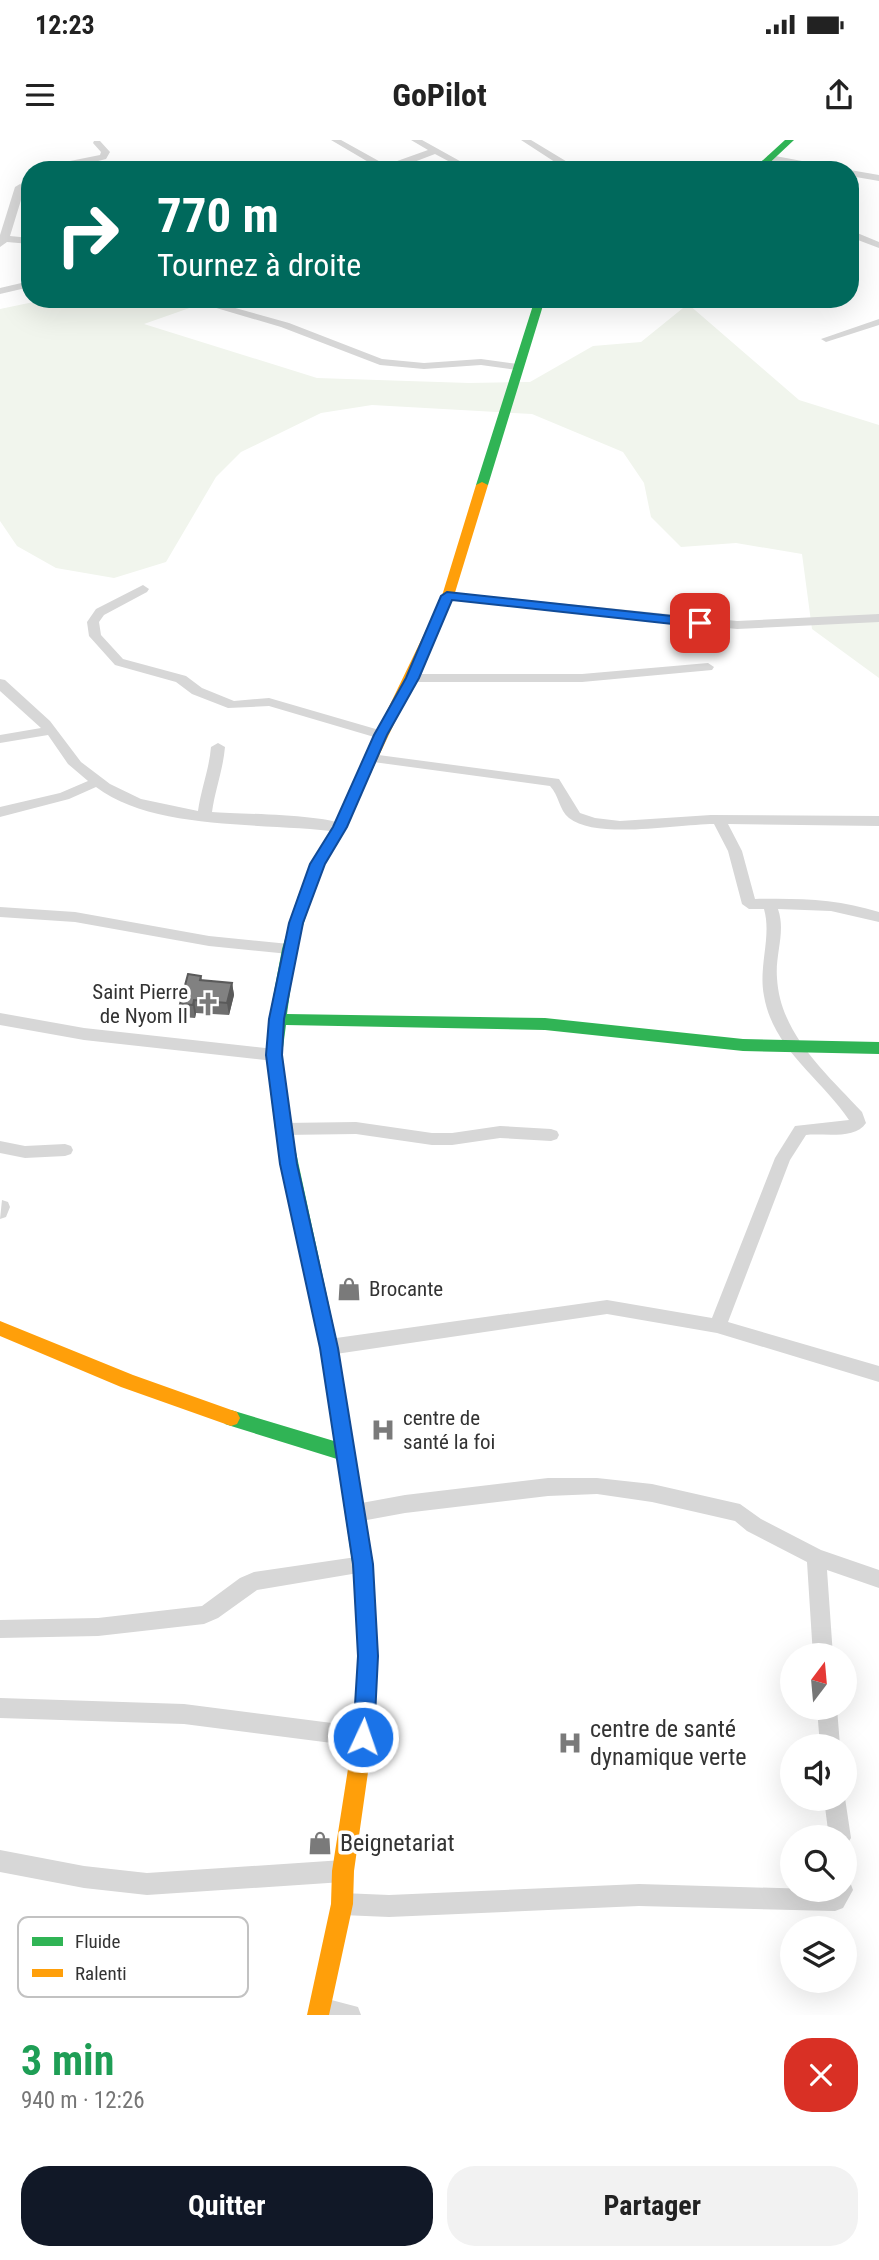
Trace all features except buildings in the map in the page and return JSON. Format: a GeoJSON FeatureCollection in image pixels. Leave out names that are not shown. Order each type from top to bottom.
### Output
{"type":"FeatureCollection","features":[{"type":"Feature","properties":{"kind":"main road"},"geometry":{"type":"LineString","coordinates":[[766,161],[790,140]]}},
{"type":"Feature","properties":{"kind":"main road"},"geometry":{"type":"LineString","coordinates":[[319,2011],[342,1904],[343,1871],[363,1737],[368,1656],[363,1564],[356,1513],[329,1348],[283,1129],[274,1055],[277,1019],[289,949],[318,864],[340,827],[380,735],[412,678],[447,596],[537,308]]}},
{"type":"Feature","properties":{"kind":"main road"},"geometry":{"type":"LineString","coordinates":[[277,1019],[545,1024],[743,1045],[879,1048]]}},
{"type":"Feature","properties":{"kind":"main road"},"geometry":{"type":"LineString","coordinates":[[0,1328],[57,1354],[232,1419],[346,1453]]}},
{"type":"Feature","properties":{"kind":"street"},"geometry":{"type":"LineString","coordinates":[[335,140],[373,161]]}},
{"type":"Feature","properties":{"kind":"street"},"geometry":{"type":"LineString","coordinates":[[415,140],[454,161]]}},
{"type":"Feature","properties":{"kind":"street"},"geometry":{"type":"LineString","coordinates":[[525,140],[561,161]]}},
{"type":"Feature","properties":{"kind":"street"},"geometry":{"type":"LineString","coordinates":[[83,161],[103,157],[106,152],[97,143]]}},
{"type":"Feature","properties":{"kind":"street"},"geometry":{"type":"LineString","coordinates":[[408,161],[435,151]]}},
{"type":"Feature","properties":{"kind":"street"},"geometry":{"type":"LineString","coordinates":[[770,158],[786,161]]}},
{"type":"Feature","properties":{"kind":"street"},"geometry":{"type":"LineString","coordinates":[[859,175],[879,178]]}},
{"type":"Feature","properties":{"kind":"street"},"geometry":{"type":"LineString","coordinates":[[20,187],[19,206],[2,240],[21,241]]}},
{"type":"Feature","properties":{"kind":"street"},"geometry":{"type":"LineString","coordinates":[[859,237],[879,245]]}},
{"type":"Feature","properties":{"kind":"street"},"geometry":{"type":"LineString","coordinates":[[0,291],[21,286]]}},
{"type":"Feature","properties":{"kind":"street"},"geometry":{"type":"LineString","coordinates":[[224,308],[285,325],[380,362],[424,366],[481,362],[518,367]]}},
{"type":"Feature","properties":{"kind":"street"},"geometry":{"type":"LineString","coordinates":[[826,339],[879,322]]}},
{"type":"Feature","properties":{"kind":"street"},"geometry":{"type":"LineString","coordinates":[[143,589],[100,612],[93,622],[95,636],[119,662],[181,680],[197,691],[233,705],[269,702],[380,735]]}},
{"type":"Feature","properties":{"kind":"street"},"geometry":{"type":"LineString","coordinates":[[447,596],[737,625],[879,618]]}},
{"type":"Feature","properties":{"kind":"street"},"geometry":{"type":"LineString","coordinates":[[412,678],[582,678],[708,667]]}},
{"type":"Feature","properties":{"kind":"street"},"geometry":{"type":"LineString","coordinates":[[0,683],[51,730],[75,763],[97,782],[141,806],[204,817],[299,820],[340,827]]}},
{"type":"Feature","properties":{"kind":"street"},"geometry":{"type":"LineString","coordinates":[[0,739],[51,730]]}},
{"type":"Feature","properties":{"kind":"street"},"geometry":{"type":"LineString","coordinates":[[204,817],[208,788],[216,770],[218,747]]}},
{"type":"Feature","properties":{"kind":"street"},"geometry":{"type":"LineString","coordinates":[[371,758],[554,782],[559,786],[567,809],[573,815],[602,824],[628,825],[688,820],[879,821]]}},
{"type":"Feature","properties":{"kind":"street"},"geometry":{"type":"LineString","coordinates":[[0,812],[64,796],[97,782]]}},
{"type":"Feature","properties":{"kind":"street"},"geometry":{"type":"LineString","coordinates":[[719,820],[737,851],[742,884],[749,904],[825,906],[863,911],[879,917]]}},
{"type":"Feature","properties":{"kind":"street"},"geometry":{"type":"LineString","coordinates":[[716,1326],[783,1158],[802,1130],[824,1126],[846,1129],[858,1123],[856,1116],[793,1045],[778,1014],[769,987],[775,921],[769,903]]}},
{"type":"Feature","properties":{"kind":"street"},"geometry":{"type":"LineString","coordinates":[[0,912],[49,913],[112,921],[221,943],[289,949]]}},
{"type":"Feature","properties":{"kind":"street"},"geometry":{"type":"LineString","coordinates":[[0,1019],[96,1036],[274,1055]]}},
{"type":"Feature","properties":{"kind":"street"},"geometry":{"type":"LineString","coordinates":[[283,1129],[356,1128],[432,1139],[500,1132],[551,1135]]}},
{"type":"Feature","properties":{"kind":"street"},"geometry":{"type":"LineString","coordinates":[[0,1147],[25,1152],[65,1150]]}},
{"type":"Feature","properties":{"kind":"street"},"geometry":{"type":"LineString","coordinates":[[329,1348],[607,1307],[716,1326],[879,1374]]}},
{"type":"Feature","properties":{"kind":"street"},"geometry":{"type":"LineString","coordinates":[[356,1513],[405,1504],[548,1487],[597,1486],[652,1493],[740,1513],[754,1525],[816,1557],[878,1575]]}},
{"type":"Feature","properties":{"kind":"street"},"geometry":{"type":"LineString","coordinates":[[816,1557],[822,1643]]}},
{"type":"Feature","properties":{"kind":"street"},"geometry":{"type":"LineString","coordinates":[[0,1629],[98,1627],[204,1615],[219,1608],[237,1589],[254,1581],[363,1564]]}},
{"type":"Feature","properties":{"kind":"street"},"geometry":{"type":"LineString","coordinates":[[0,1708],[184,1714],[363,1737]]}},
{"type":"Feature","properties":{"kind":"street"},"geometry":{"type":"LineString","coordinates":[[0,1861],[84,1877],[147,1884],[343,1871]]}},
{"type":"Feature","properties":{"kind":"street"},"geometry":{"type":"LineString","coordinates":[[342,1904],[389,1906],[639,1895],[780,1899]]}},
{"type":"Feature","properties":{"kind":"street"},"geometry":{"type":"LineString","coordinates":[[319,2011],[350,2015]]}},
{"type":"Feature","properties":{"kind":"shaded area"},"geometry":{"type":"Polygon","coordinates":[[[21,305],[21,308],[189,308],[144,324],[317,378],[469,383],[530,382],[593,346],[641,342],[683,308],[693,308],[799,400],[879,425],[879,678],[812,629],[802,554],[736,543],[681,547],[651,517],[644,483],[623,452],[532,414],[372,405],[321,413],[241,452],[216,477],[166,562],[114,578],[56,568],[17,546],[0,521],[0,309],[21,305]]]}},
{"type":"Feature","properties":{"kind":"traffic: fast"},"geometry":{"type":"LineString","coordinates":[[766,161],[790,140]]}},
{"type":"Feature","properties":{"kind":"traffic: fast"},"geometry":{"type":"LineString","coordinates":[[482,485],[537,308]]}},
{"type":"Feature","properties":{"kind":"traffic: fast"},"geometry":{"type":"LineString","coordinates":[[361,779],[305,896],[289,949],[274,1055],[283,1129],[329,1347],[363,1565],[364,1589]]}},
{"type":"Feature","properties":{"kind":"traffic: fast"},"geometry":{"type":"LineString","coordinates":[[277,1019],[545,1024],[743,1045],[879,1048]]}},
{"type":"Feature","properties":{"kind":"traffic: fast"},"geometry":{"type":"LineString","coordinates":[[231,1418],[346,1453]]}},
{"type":"Feature","properties":{"kind":"traffic: slow"},"geometry":{"type":"LineString","coordinates":[[361,779],[447,599],[482,485]]}},
{"type":"Feature","properties":{"kind":"traffic: slow"},"geometry":{"type":"LineString","coordinates":[[0,1328],[127,1381],[231,1418]]}},
{"type":"Feature","properties":{"kind":"traffic: slow"},"geometry":{"type":"LineString","coordinates":[[318,2015],[342,1904],[343,1871],[363,1737],[368,1656],[364,1589]]}},
{"type":"Feature","properties":{"kind":"place","name":"Saint Pierre de Nyom II"},"geometry":{"type":"Point","coordinates":[208,1004]}},
{"type":"Feature","properties":{"kind":"place","name":"Brocante"},"geometry":{"type":"Point","coordinates":[349,1289]}},
{"type":"Feature","properties":{"kind":"place","name":"centre de santé la foi"},"geometry":{"type":"Point","coordinates":[383,1430]}},
{"type":"Feature","properties":{"kind":"place","name":"centre de santé dynamique verte"},"geometry":{"type":"Point","coordinates":[570,1743]}},
{"type":"Feature","properties":{"kind":"place","name":"Beignetariat"},"geometry":{"type":"Point","coordinates":[320,1843]}},
{"type":"Feature","properties":{"kind":"route"},"geometry":{"type":"LineString","coordinates":[[363,1737],[368,1656],[363,1564],[329,1348],[289,1164],[274,1055],[277,1019],[296,923],[318,864],[340,827],[380,735],[412,678],[447,596],[700,623]]}}]}
